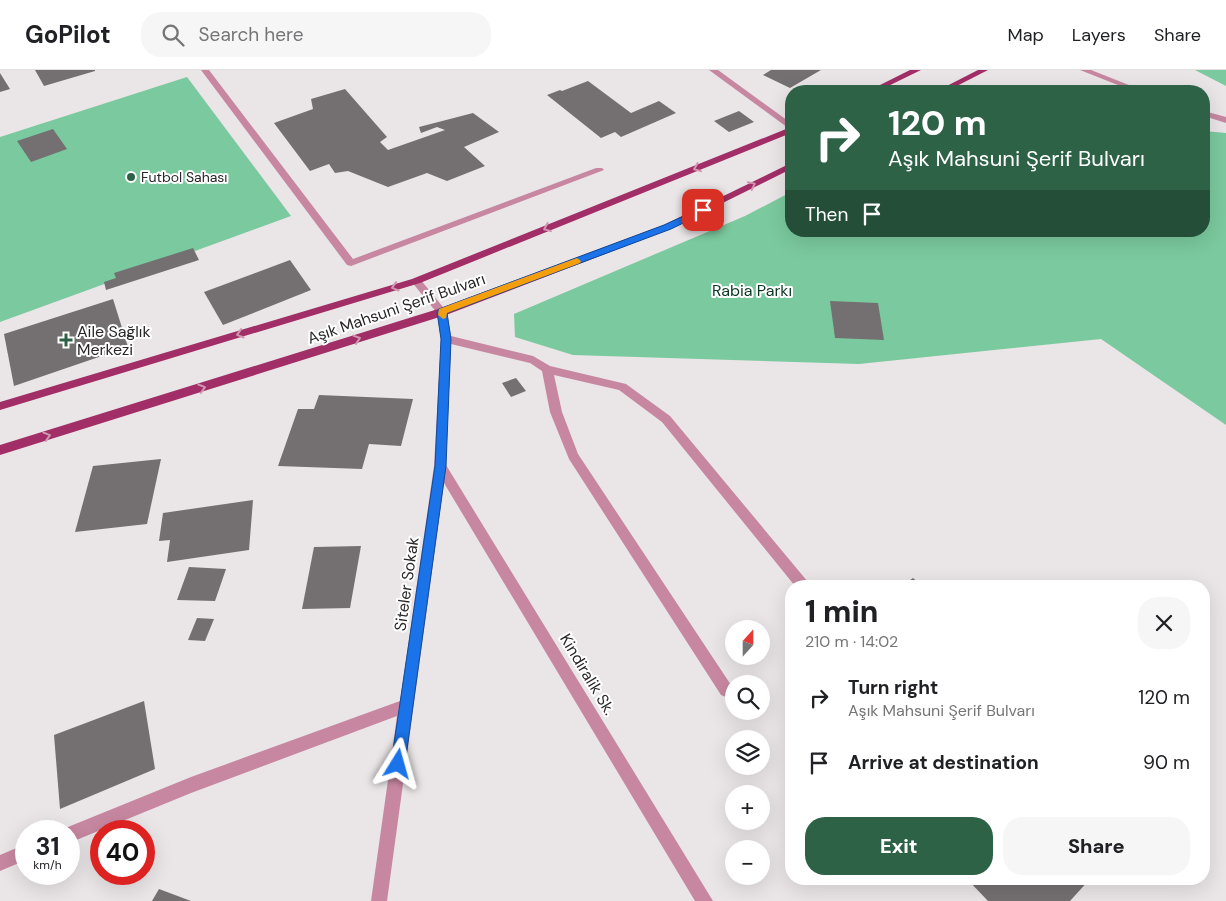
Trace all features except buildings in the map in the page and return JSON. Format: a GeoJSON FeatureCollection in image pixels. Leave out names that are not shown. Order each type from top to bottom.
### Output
{"type":"FeatureCollection","features":[{"type":"Feature","properties":{"kind":"main road"},"geometry":{"type":"LineString","coordinates":[[885,85],[917,70]]}},
{"type":"Feature","properties":{"kind":"main road"},"geometry":{"type":"LineString","coordinates":[[953,85],[984,70]]}},
{"type":"Feature","properties":{"kind":"main road","name":"Aşık Mahsuni Şerif Bulvarı"},"geometry":{"type":"LineString","coordinates":[[0,406],[416,281],[785,130]]}},
{"type":"Feature","properties":{"kind":"main road","name":"Aşık Mahsuni Şerif Bulvarı"},"geometry":{"type":"LineString","coordinates":[[0,450],[442,312],[668,227],[785,169]]}},
{"type":"Feature","properties":{"kind":"street"},"geometry":{"type":"LineString","coordinates":[[205,70],[351,263],[599,170]]}},
{"type":"Feature","properties":{"kind":"street"},"geometry":{"type":"LineString","coordinates":[[713,70],[785,124]]}},
{"type":"Feature","properties":{"kind":"street"},"geometry":{"type":"LineString","coordinates":[[1084,70],[1124,85]]}},
{"type":"Feature","properties":{"kind":"street"},"geometry":{"type":"LineString","coordinates":[[1210,115],[1226,120]]}},
{"type":"Feature","properties":{"kind":"street"},"geometry":{"type":"LineString","coordinates":[[416,281],[442,312]]}},
{"type":"Feature","properties":{"kind":"street","name":"Siteler Sokak"},"geometry":{"type":"LineString","coordinates":[[379,901],[440,466],[446,339],[442,312]]}},
{"type":"Feature","properties":{"kind":"street"},"geometry":{"type":"LineString","coordinates":[[446,339],[533,360],[547,370],[622,387],[666,419],[798,580]]}},
{"type":"Feature","properties":{"kind":"street"},"geometry":{"type":"LineString","coordinates":[[547,370],[556,412],[573,456],[725,688]]}},
{"type":"Feature","properties":{"kind":"street","name":"Kindiralik Sk."},"geometry":{"type":"LineString","coordinates":[[440,466],[705,901]]}},
{"type":"Feature","properties":{"kind":"street"},"geometry":{"type":"LineString","coordinates":[[80,830],[191,785],[406,706]]}},
{"type":"Feature","properties":{"kind":"street"},"geometry":{"type":"LineString","coordinates":[[0,863],[15,857]]}},
{"type":"Feature","properties":{"kind":"green space"},"geometry":{"type":"Polygon","coordinates":[[[1195,70],[1226,70],[1226,86],[1195,70]]]}},
{"type":"Feature","properties":{"kind":"green space","name":"Futbol Sahası"},"geometry":{"type":"Polygon","coordinates":[[[187,77],[291,216],[0,322],[0,137],[187,77]]]}},
{"type":"Feature","properties":{"kind":"green space","name":"Rabia Parkı"},"geometry":{"type":"Polygon","coordinates":[[[1210,132],[1226,133],[1226,425],[1101,339],[859,364],[573,355],[515,337],[514,314],[745,216],[785,195],[785,237],[1210,237],[1210,132]]]}},
{"type":"Feature","properties":{"kind":"slow traffic"},"geometry":{"type":"LineString","coordinates":[[443,315],[442,312],[577,261]]}},
{"type":"Feature","properties":{"kind":"place","name":"Futbol Sahası"},"geometry":{"type":"Point","coordinates":[131,177]}},
{"type":"Feature","properties":{"kind":"place","name":"Aile Sağlık Merkezi"},"geometry":{"type":"Point","coordinates":[66,340]}},
{"type":"Feature","properties":{"kind":"route"},"geometry":{"type":"LineString","coordinates":[[398,764],[440,466],[446,339],[442,312],[668,227],[703,210]]}}]}
